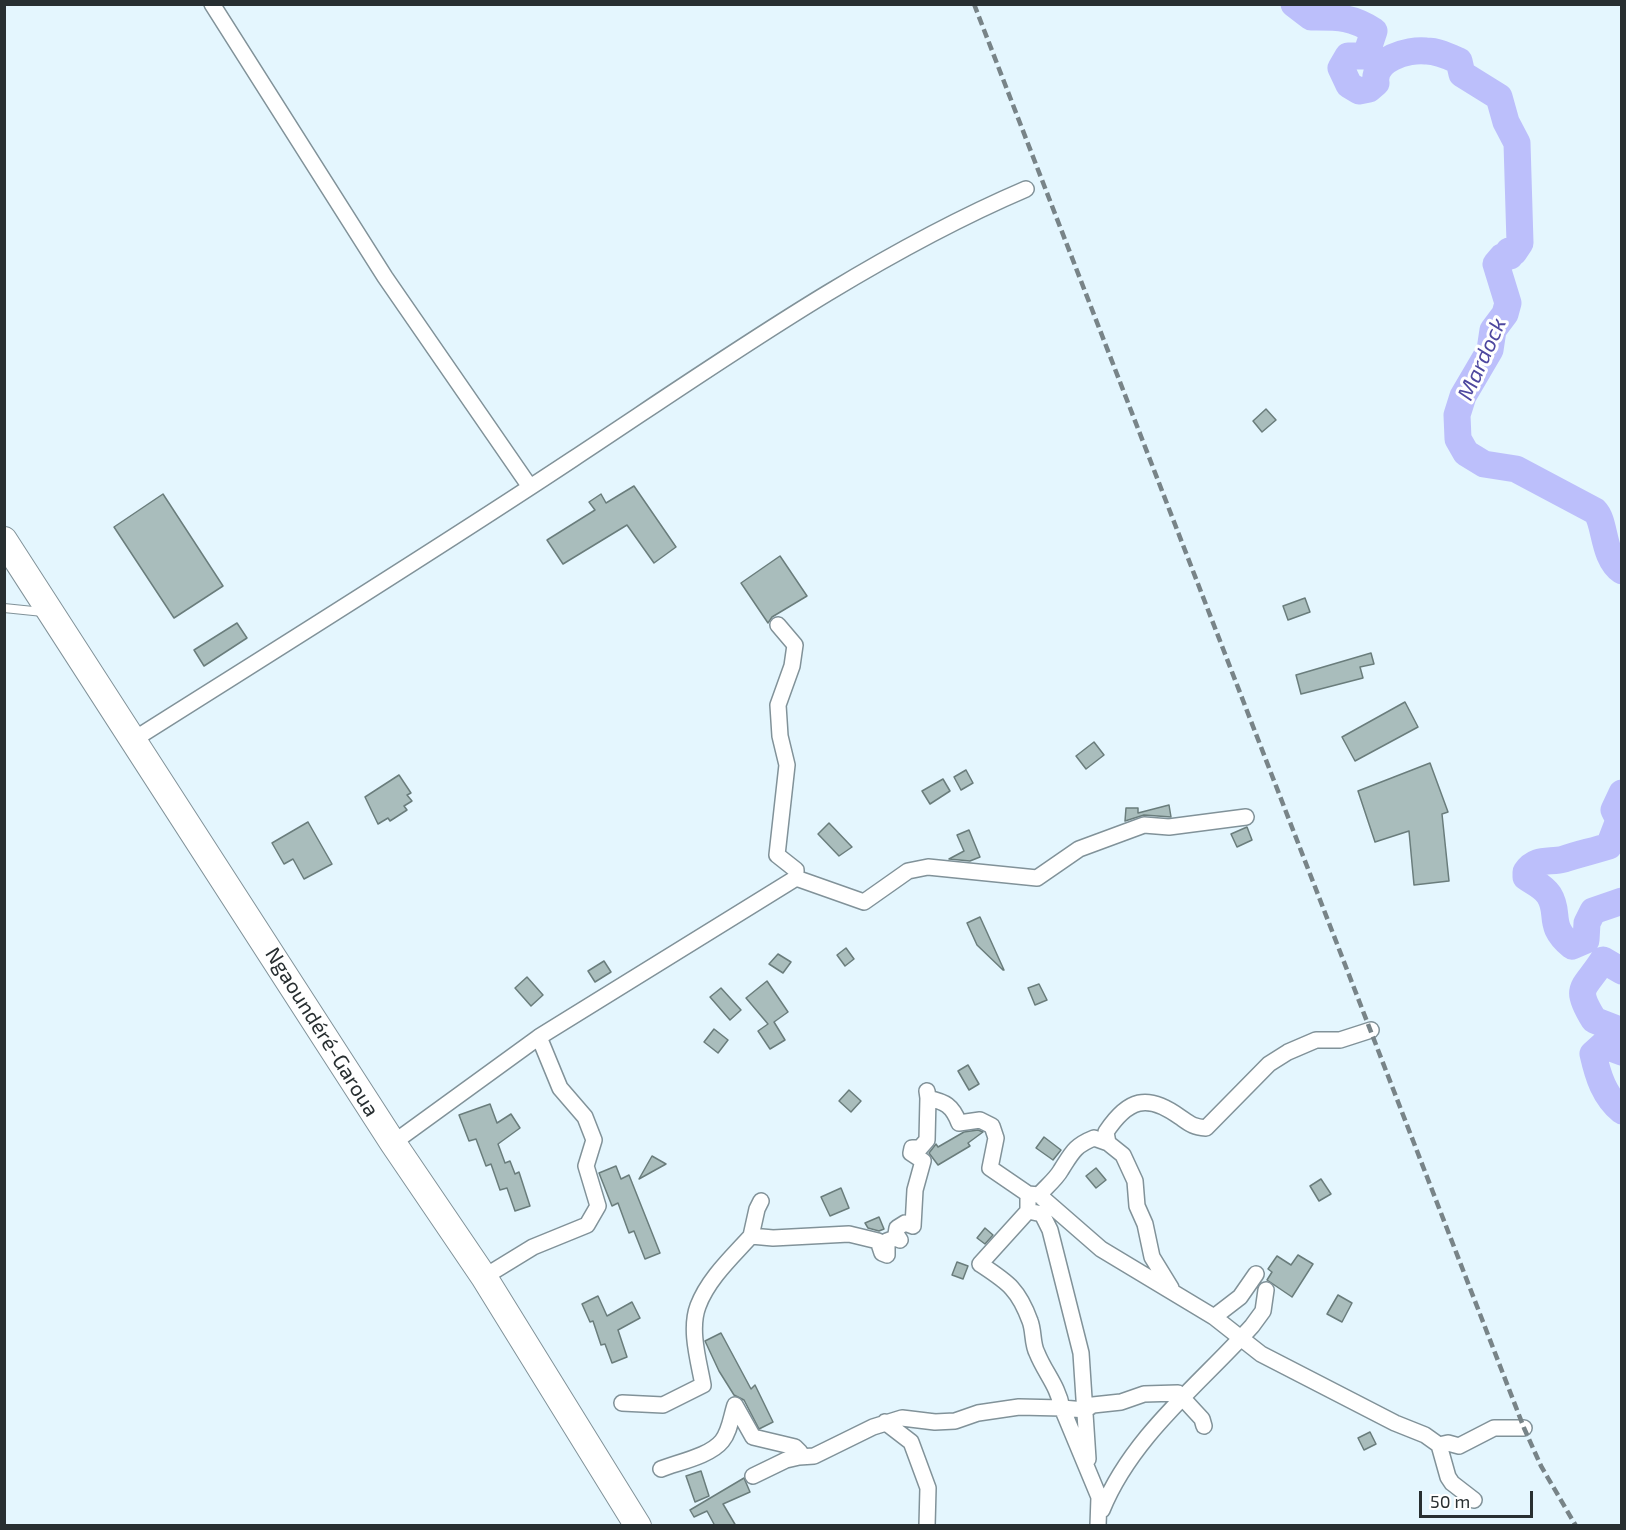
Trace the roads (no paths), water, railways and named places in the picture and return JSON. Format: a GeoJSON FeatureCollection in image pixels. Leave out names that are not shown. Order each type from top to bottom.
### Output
{"type":"FeatureCollection","features":[{"type":"Feature","properties":{"kind":"highway","name":"Ngaoundéré-Garoua"},"geometry":{"type":"LineString","coordinates":[[4,540],[393,1143],[484,1277],[638,1526]]}},
{"type":"Feature","properties":{"kind":"street"},"geometry":{"type":"LineString","coordinates":[[212,4],[386,277],[530,488]]}},
{"type":"Feature","properties":{"kind":"street"},"geometry":{"type":"LineString","coordinates":[[133,740],[530,488],[771,328],[964,216],[1026,189]]}},
{"type":"Feature","properties":{"kind":"street"},"geometry":{"type":"LineString","coordinates":[[778,625],[795,645],[792,666],[778,705],[780,736],[787,765],[777,855],[796,870],[796,879]]}},
{"type":"Feature","properties":{"kind":"street"},"geometry":{"type":"LineString","coordinates":[[796,879],[864,902],[908,871],[928,867],[1037,878],[1079,849],[1144,825],[1168,826],[1246,816]]}},
{"type":"Feature","properties":{"kind":"street"},"geometry":{"type":"LineString","coordinates":[[393,1143],[539,1037],[796,879]]}},
{"type":"Feature","properties":{"kind":"street"},"geometry":{"type":"LineString","coordinates":[[1108,1143],[1106,1132],[1126,1108],[1144,1101],[1159,1104],[1193,1128],[1206,1128],[1269,1064],[1288,1052],[1316,1040],[1340,1040],[1371,1030]]}},
{"type":"Feature","properties":{"kind":"street"},"geometry":{"type":"LineString","coordinates":[[484,1277],[533,1248],[587,1225],[598,1206],[586,1166],[594,1140],[585,1117],[560,1088],[539,1037]]}},
{"type":"Feature","properties":{"kind":"street"},"geometry":{"type":"LineString","coordinates":[[751,1236],[772,1238],[849,1234],[878,1240],[882,1253],[887,1255],[887,1241],[895,1238],[900,1240],[896,1234],[897,1228],[905,1223],[913,1226],[915,1190],[923,1161],[911,1153],[912,1148],[920,1148],[927,1140],[927,1094],[953,1108],[959,1123],[980,1120],[992,1126],[996,1138],[990,1168],[1033,1194],[1101,1249],[1173,1290],[1214,1317],[1240,1339],[1299,1374],[1395,1423],[1425,1435],[1439,1445],[1448,1477],[1474,1500]]}},
{"type":"Feature","properties":{"kind":"street"},"geometry":{"type":"LineString","coordinates":[[1101,1523],[1099,1497],[1062,1408],[1059,1391],[1036,1353],[1030,1322],[1008,1282],[980,1264],[1028,1211],[1033,1194],[1062,1169],[1070,1153],[1083,1142],[1094,1138],[1108,1143],[1123,1155],[1135,1181],[1137,1206],[1145,1224],[1152,1257],[1173,1290]]}},
{"type":"Feature","properties":{"kind":"street"},"geometry":{"type":"LineString","coordinates":[[622,1403],[663,1405],[703,1385],[695,1342],[697,1308],[718,1272],[751,1236],[757,1209],[761,1202]]}},
{"type":"Feature","properties":{"kind":"street"},"geometry":{"type":"LineString","coordinates":[[1028,1211],[1042,1214],[1050,1230],[1081,1353],[1088,1468]]}},
{"type":"Feature","properties":{"kind":"street"},"geometry":{"type":"LineString","coordinates":[[1214,1317],[1240,1297],[1256,1274]]}},
{"type":"Feature","properties":{"kind":"street"},"geometry":{"type":"LineString","coordinates":[[1101,1523],[1110,1491],[1131,1458],[1263,1311],[1266,1290]]}},
{"type":"Feature","properties":{"kind":"street"},"geometry":{"type":"LineString","coordinates":[[753,1476],[786,1460],[814,1456],[885,1422],[902,1418],[935,1422],[956,1421],[978,1413],[1019,1407],[1084,1410],[1093,1405],[1121,1402],[1144,1394],[1178,1393],[1202,1419],[1204,1426]]}},
{"type":"Feature","properties":{"kind":"street"},"geometry":{"type":"LineString","coordinates":[[662,1468],[703,1453],[721,1443],[729,1430],[735,1405],[753,1437],[795,1447],[801,1452],[799,1457]]}},
{"type":"Feature","properties":{"kind":"street"},"geometry":{"type":"LineString","coordinates":[[885,1422],[911,1442],[928,1488],[927,1526]]}},
{"type":"Feature","properties":{"kind":"street"},"geometry":{"type":"LineString","coordinates":[[1439,1445],[1448,1443],[1459,1446],[1494,1428],[1524,1428]]}},
{"type":"Feature","properties":{"kind":"lane"},"geometry":{"type":"LineString","coordinates":[[4,608],[51,612]]}},
{"type":"Feature","properties":{"kind":"waterway","name":"Mardock"},"geometry":{"type":"LineString","coordinates":[[1294,4],[1311,17],[1344,18],[1358,22],[1374,31],[1368,49],[1362,56],[1348,56],[1341,68],[1349,85],[1359,91],[1369,89],[1376,83],[1376,75],[1380,68],[1393,57],[1410,52],[1426,51],[1439,53],[1459,61],[1462,74],[1499,97],[1506,122],[1517,143],[1520,243],[1514,252],[1509,251],[1510,256],[1502,257],[1496,264],[1508,303],[1505,314],[1493,330],[1490,350],[1463,396],[1457,415],[1458,439],[1466,453],[1484,464],[1516,469],[1595,511],[1611,557],[1622,571]]}},
{"type":"Feature","properties":{"kind":"waterway","name":"Mardock"},"geometry":{"type":"LineString","coordinates":[[1622,793],[1614,810],[1619,820],[1609,846],[1564,859],[1539,862],[1526,872],[1526,877],[1549,895],[1554,908],[1556,926],[1564,939],[1572,946],[1586,940],[1587,923],[1593,911],[1622,901]]}},
{"type":"Feature","properties":{"kind":"waterway","name":"Mardock"},"geometry":{"type":"LineString","coordinates":[[1622,971],[1603,960],[1586,983],[1583,994],[1594,1020],[1622,1031]]}},
{"type":"Feature","properties":{"kind":"waterway","name":"Mardock"},"geometry":{"type":"LineString","coordinates":[[1622,1052],[1603,1045],[1593,1054],[1603,1085],[1611,1099],[1622,1111]]}},
{"type":"Feature","properties":{"kind":"railway"},"geometry":{"type":"LineString","coordinates":[[974,4],[1524,1428],[1541,1466],[1576,1526]]}}]}
